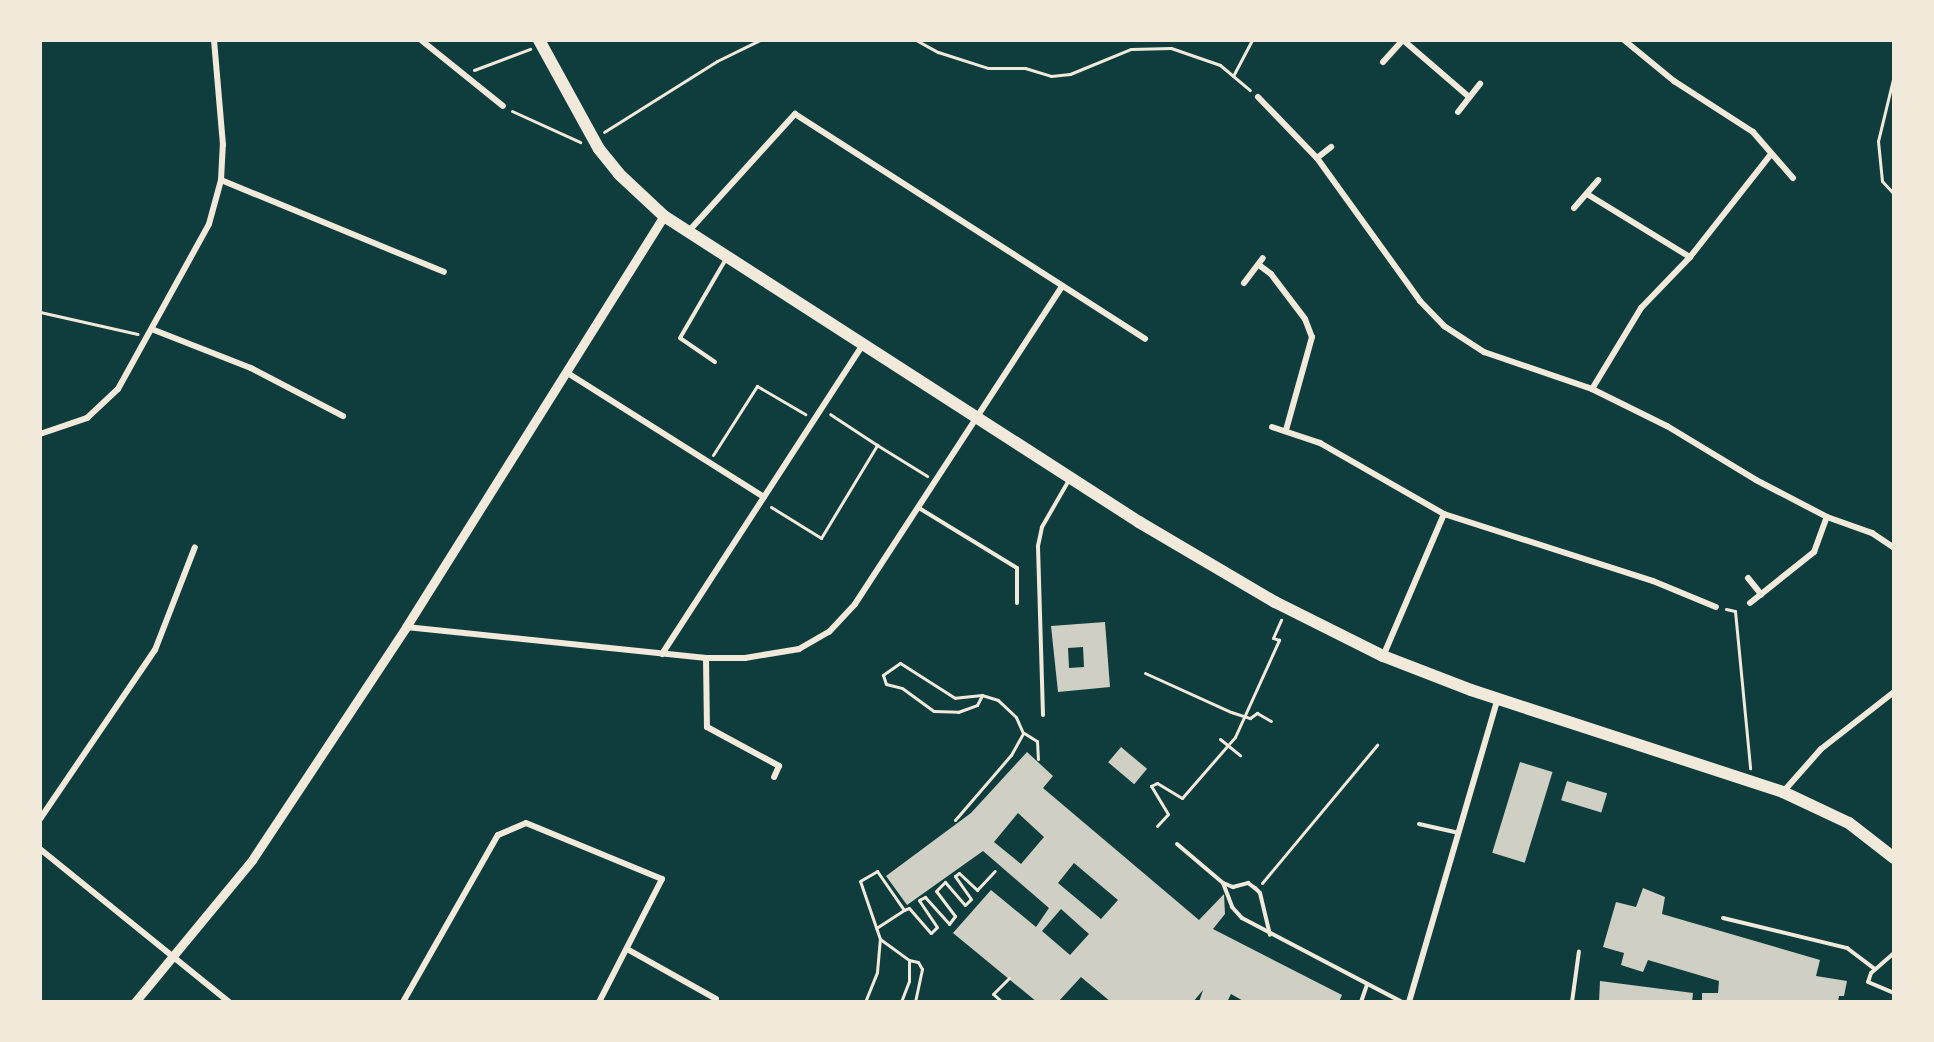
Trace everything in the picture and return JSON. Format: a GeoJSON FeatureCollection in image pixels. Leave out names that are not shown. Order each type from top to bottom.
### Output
{"type":"FeatureCollection","features":[{"type":"Feature","properties":{"kind":"main road"},"geometry":{"type":"LineString","coordinates":[[540,43],[596,144],[619,174],[664,216],[726,259],[1071,478],[1287,608],[1383,656],[1498,698],[1783,792],[1849,823],[1893,858]]}},
{"type":"Feature","properties":{"kind":"street"},"geometry":{"type":"LineString","coordinates":[[40,434],[87,418],[118,389],[152,333],[209,224],[221,180],[223,145],[214,40]]}},
{"type":"Feature","properties":{"kind":"street"},"geometry":{"type":"LineString","coordinates":[[421,40],[461,75],[503,106]]}},
{"type":"Feature","properties":{"kind":"street"},"geometry":{"type":"LineString","coordinates":[[1383,62],[1403,40],[1469,97]]}},
{"type":"Feature","properties":{"kind":"street"},"geometry":{"type":"LineString","coordinates":[[1624,40],[1674,81],[1753,132],[1793,178]]}},
{"type":"Feature","properties":{"kind":"street"},"geometry":{"type":"LineString","coordinates":[[1458,112],[1480,84]]}},
{"type":"Feature","properties":{"kind":"street"},"geometry":{"type":"LineString","coordinates":[[1258,97],[1317,158],[1420,301],[1444,326],[1484,352],[1592,388],[1667,426],[1756,480],[1827,517],[1872,533],[1893,548]]}},
{"type":"Feature","properties":{"kind":"street"},"geometry":{"type":"LineString","coordinates":[[687,233],[795,114],[1145,339]]}},
{"type":"Feature","properties":{"kind":"street"},"geometry":{"type":"LineString","coordinates":[[1317,158],[1331,147]]}},
{"type":"Feature","properties":{"kind":"street"},"geometry":{"type":"LineString","coordinates":[[1592,388],[1641,308],[1690,257],[1771,154]]}},
{"type":"Feature","properties":{"kind":"street"},"geometry":{"type":"LineString","coordinates":[[221,180],[444,272]]}},
{"type":"Feature","properties":{"kind":"street"},"geometry":{"type":"LineString","coordinates":[[1574,208],[1598,180]]}},
{"type":"Feature","properties":{"kind":"street"},"geometry":{"type":"LineString","coordinates":[[1587,194],[1690,257]]}},
{"type":"Feature","properties":{"kind":"street"},"geometry":{"type":"LineString","coordinates":[[135,1002],[175,957],[252,860],[406,627],[664,216]]}},
{"type":"Feature","properties":{"kind":"street"},"geometry":{"type":"LineString","coordinates":[[1244,283],[1261,261],[1305,319],[1312,337],[1286,430]]}},
{"type":"Feature","properties":{"kind":"street"},"geometry":{"type":"LineString","coordinates":[[406,627],[706,658],[745,658],[799,649],[829,632],[855,604],[1062,287]]}},
{"type":"Feature","properties":{"kind":"street"},"geometry":{"type":"LineString","coordinates":[[152,333],[251,368],[342,416]]}},
{"type":"Feature","properties":{"kind":"street"},"geometry":{"type":"LineString","coordinates":[[662,654],[862,346]]}},
{"type":"Feature","properties":{"kind":"street"},"geometry":{"type":"LineString","coordinates":[[566,372],[709,462],[763,499]]}},
{"type":"Feature","properties":{"kind":"street"},"geometry":{"type":"LineString","coordinates":[[1272,427],[1320,442],[1444,514],[1653,581],[1716,608]]}},
{"type":"Feature","properties":{"kind":"street"},"geometry":{"type":"LineString","coordinates":[[1383,656],[1444,514]]}},
{"type":"Feature","properties":{"kind":"street"},"geometry":{"type":"LineString","coordinates":[[1750,603],[1814,552],[1827,517]]}},
{"type":"Feature","properties":{"kind":"street"},"geometry":{"type":"LineString","coordinates":[[40,819],[155,650],[195,547]]}},
{"type":"Feature","properties":{"kind":"street"},"geometry":{"type":"LineString","coordinates":[[1748,578],[1761,594]]}},
{"type":"Feature","properties":{"kind":"street"},"geometry":{"type":"LineString","coordinates":[[706,658],[707,727],[779,766],[774,777]]}},
{"type":"Feature","properties":{"kind":"street"},"geometry":{"type":"LineString","coordinates":[[1783,792],[1821,749],[1893,692]]}},
{"type":"Feature","properties":{"kind":"street"},"geometry":{"type":"LineString","coordinates":[[1410,1002],[1498,698]]}},
{"type":"Feature","properties":{"kind":"street"},"geometry":{"type":"LineString","coordinates":[[403,1002],[491,845],[506,829],[526,823],[662,879],[599,1002]]}},
{"type":"Feature","properties":{"kind":"street"},"geometry":{"type":"LineString","coordinates":[[40,849],[229,1002]]}},
{"type":"Feature","properties":{"kind":"street"},"geometry":{"type":"LineString","coordinates":[[627,949],[716,999]]}},
{"type":"Feature","properties":{"kind":"lane"},"geometry":{"type":"LineString","coordinates":[[715,362],[680,338],[726,259]]}},
{"type":"Feature","properties":{"kind":"lane"},"geometry":{"type":"LineString","coordinates":[[1043,715],[1038,546],[1042,527],[1071,478]]}},
{"type":"Feature","properties":{"kind":"lane"},"geometry":{"type":"LineString","coordinates":[[919,508],[1017,568],[1017,603]]}},
{"type":"Feature","properties":{"kind":"lane"},"geometry":{"type":"LineString","coordinates":[[1419,824],[1460,833]]}},
{"type":"Feature","properties":{"kind":"lane"},"geometry":{"type":"LineString","coordinates":[[1177,844],[1223,883],[1233,887],[1248,883],[1256,889],[1270,935]]}},
{"type":"Feature","properties":{"kind":"lane"},"geometry":{"type":"LineString","coordinates":[[1223,883],[1235,912],[1270,935],[1402,1002]]}},
{"type":"Feature","properties":{"kind":"lane"},"geometry":{"type":"LineString","coordinates":[[1723,918],[1847,948],[1875,969]]}},
{"type":"Feature","properties":{"kind":"lane"},"geometry":{"type":"LineString","coordinates":[[1572,1002],[1579,951]]}},
{"type":"Feature","properties":{"kind":"lane"},"geometry":{"type":"LineString","coordinates":[[1893,953],[1875,969],[1868,982],[1893,993]]}},
{"type":"Feature","properties":{"kind":"lane"},"geometry":{"type":"LineString","coordinates":[[1361,1002],[1367,984]]}},
{"type":"Feature","properties":{"kind":"path"},"geometry":{"type":"LineString","coordinates":[[503,106],[550,132],[596,144],[717,61],[760,40]]}},
{"type":"Feature","properties":{"kind":"path"},"geometry":{"type":"LineString","coordinates":[[916,40],[938,52],[988,68],[1025,68],[1051,76],[1070,74],[1131,49],[1171,48],[1220,65],[1258,97]]}},
{"type":"Feature","properties":{"kind":"path"},"geometry":{"type":"LineString","coordinates":[[1233,76],[1252,40]]}},
{"type":"Feature","properties":{"kind":"path"},"geometry":{"type":"LineString","coordinates":[[461,75],[540,43]]}},
{"type":"Feature","properties":{"kind":"path"},"geometry":{"type":"LineString","coordinates":[[1893,75],[1878,141],[1882,181],[1893,194]]}},
{"type":"Feature","properties":{"kind":"path"},"geometry":{"type":"LineString","coordinates":[[40,312],[152,333]]}},
{"type":"Feature","properties":{"kind":"path"},"geometry":{"type":"LineString","coordinates":[[709,462],[757,386],[815,420]]}},
{"type":"Feature","properties":{"kind":"path"},"geometry":{"type":"LineString","coordinates":[[822,408],[936,482]]}},
{"type":"Feature","properties":{"kind":"path"},"geometry":{"type":"LineString","coordinates":[[763,499],[821,538],[877,445]]}},
{"type":"Feature","properties":{"kind":"path"},"geometry":{"type":"LineString","coordinates":[[1158,826],[1168,814],[1151,786],[1157,783],[1182,798],[1229,745],[1245,716],[1279,640],[1273,638],[1287,608]]}},
{"type":"Feature","properties":{"kind":"path"},"geometry":{"type":"LineString","coordinates":[[1716,608],[1735,611],[1752,758],[1748,781]]}},
{"type":"Feature","properties":{"kind":"path"},"geometry":{"type":"LineString","coordinates":[[982,695],[977,705],[958,712],[934,711],[902,688],[886,684],[883,675],[900,663],[955,698],[982,695],[998,700],[1016,717],[1023,733],[1037,741],[1038,759]]}},
{"type":"Feature","properties":{"kind":"path"},"geometry":{"type":"LineString","coordinates":[[1145,673],[1245,716],[1257,713],[1270,721]]}},
{"type":"Feature","properties":{"kind":"path"},"geometry":{"type":"LineString","coordinates":[[955,820],[1011,755],[1023,733]]}},
{"type":"Feature","properties":{"kind":"path"},"geometry":{"type":"LineString","coordinates":[[1220,739],[1240,755]]}},
{"type":"Feature","properties":{"kind":"path"},"geometry":{"type":"LineString","coordinates":[[1256,889],[1377,745]]}},
{"type":"Feature","properties":{"kind":"path"},"geometry":{"type":"LineString","coordinates":[[865,1002],[877,972],[880,939],[860,881],[878,871],[904,910]]}},
{"type":"Feature","properties":{"kind":"path"},"geometry":{"type":"LineString","coordinates":[[876,928],[909,909],[931,933],[937,927],[919,900],[925,897],[949,924],[955,916],[936,891],[945,882],[965,905],[971,899],[955,876],[959,873],[977,890],[995,871]]}},
{"type":"Feature","properties":{"kind":"path"},"geometry":{"type":"LineString","coordinates":[[880,939],[909,960],[918,962],[922,969],[915,1002]]}},
{"type":"Feature","properties":{"kind":"path"},"geometry":{"type":"LineString","coordinates":[[901,1002],[909,981],[909,960]]}},
{"type":"Feature","properties":{"kind":"path"},"geometry":{"type":"LineString","coordinates":[[1002,1002],[993,994],[1009,978]]}},
{"type":"Feature","properties":{"kind":"building"},"geometry":{"type":"Polygon","coordinates":[[[1105,622],[1110,687],[1058,692],[1051,626],[1105,622]],[[1083,647],[1068,648],[1069,668],[1084,667],[1083,647]]]}},
{"type":"Feature","properties":{"kind":"building"},"geometry":{"type":"Polygon","coordinates":[[[1121,747],[1147,769],[1134,784],[1108,762],[1121,747]]]}},
{"type":"Feature","properties":{"kind":"building"},"geometry":{"type":"Polygon","coordinates":[[[1027,752],[1053,776],[1043,788],[1199,920],[1224,894],[1225,914],[1213,929],[1342,995],[1339,1002],[1245,1002],[1231,994],[1227,1002],[1199,1002],[1203,990],[1193,1002],[1111,1002],[1081,977],[1058,1002],[1037,1002],[953,933],[991,890],[1036,927],[1049,908],[983,851],[907,905],[886,876],[971,813],[1027,752]],[[1018,813],[994,842],[1021,864],[1044,837],[1018,813]],[[1074,863],[1058,883],[1101,919],[1118,900],[1074,863]],[[1061,909],[1042,931],[1070,955],[1089,934],[1061,909]]]}},
{"type":"Feature","properties":{"kind":"building"},"geometry":{"type":"Polygon","coordinates":[[[1520,762],[1553,772],[1525,863],[1492,853],[1520,762]]]}},
{"type":"Feature","properties":{"kind":"building"},"geometry":{"type":"Polygon","coordinates":[[[1567,781],[1607,793],[1601,812],[1561,800],[1567,781]]]}},
{"type":"Feature","properties":{"kind":"building"},"geometry":{"type":"Polygon","coordinates":[[[1643,888],[1665,897],[1662,914],[1820,960],[1816,976],[1847,981],[1844,996],[1839,996],[1838,1002],[1702,1002],[1702,993],[1718,993],[1719,981],[1648,960],[1643,972],[1621,965],[1624,953],[1603,947],[1616,902],[1636,907],[1643,888]]]}},
{"type":"Feature","properties":{"kind":"building"},"geometry":{"type":"Polygon","coordinates":[[[1600,981],[1693,993],[1692,1002],[1599,1002],[1600,981]]]}}]}
